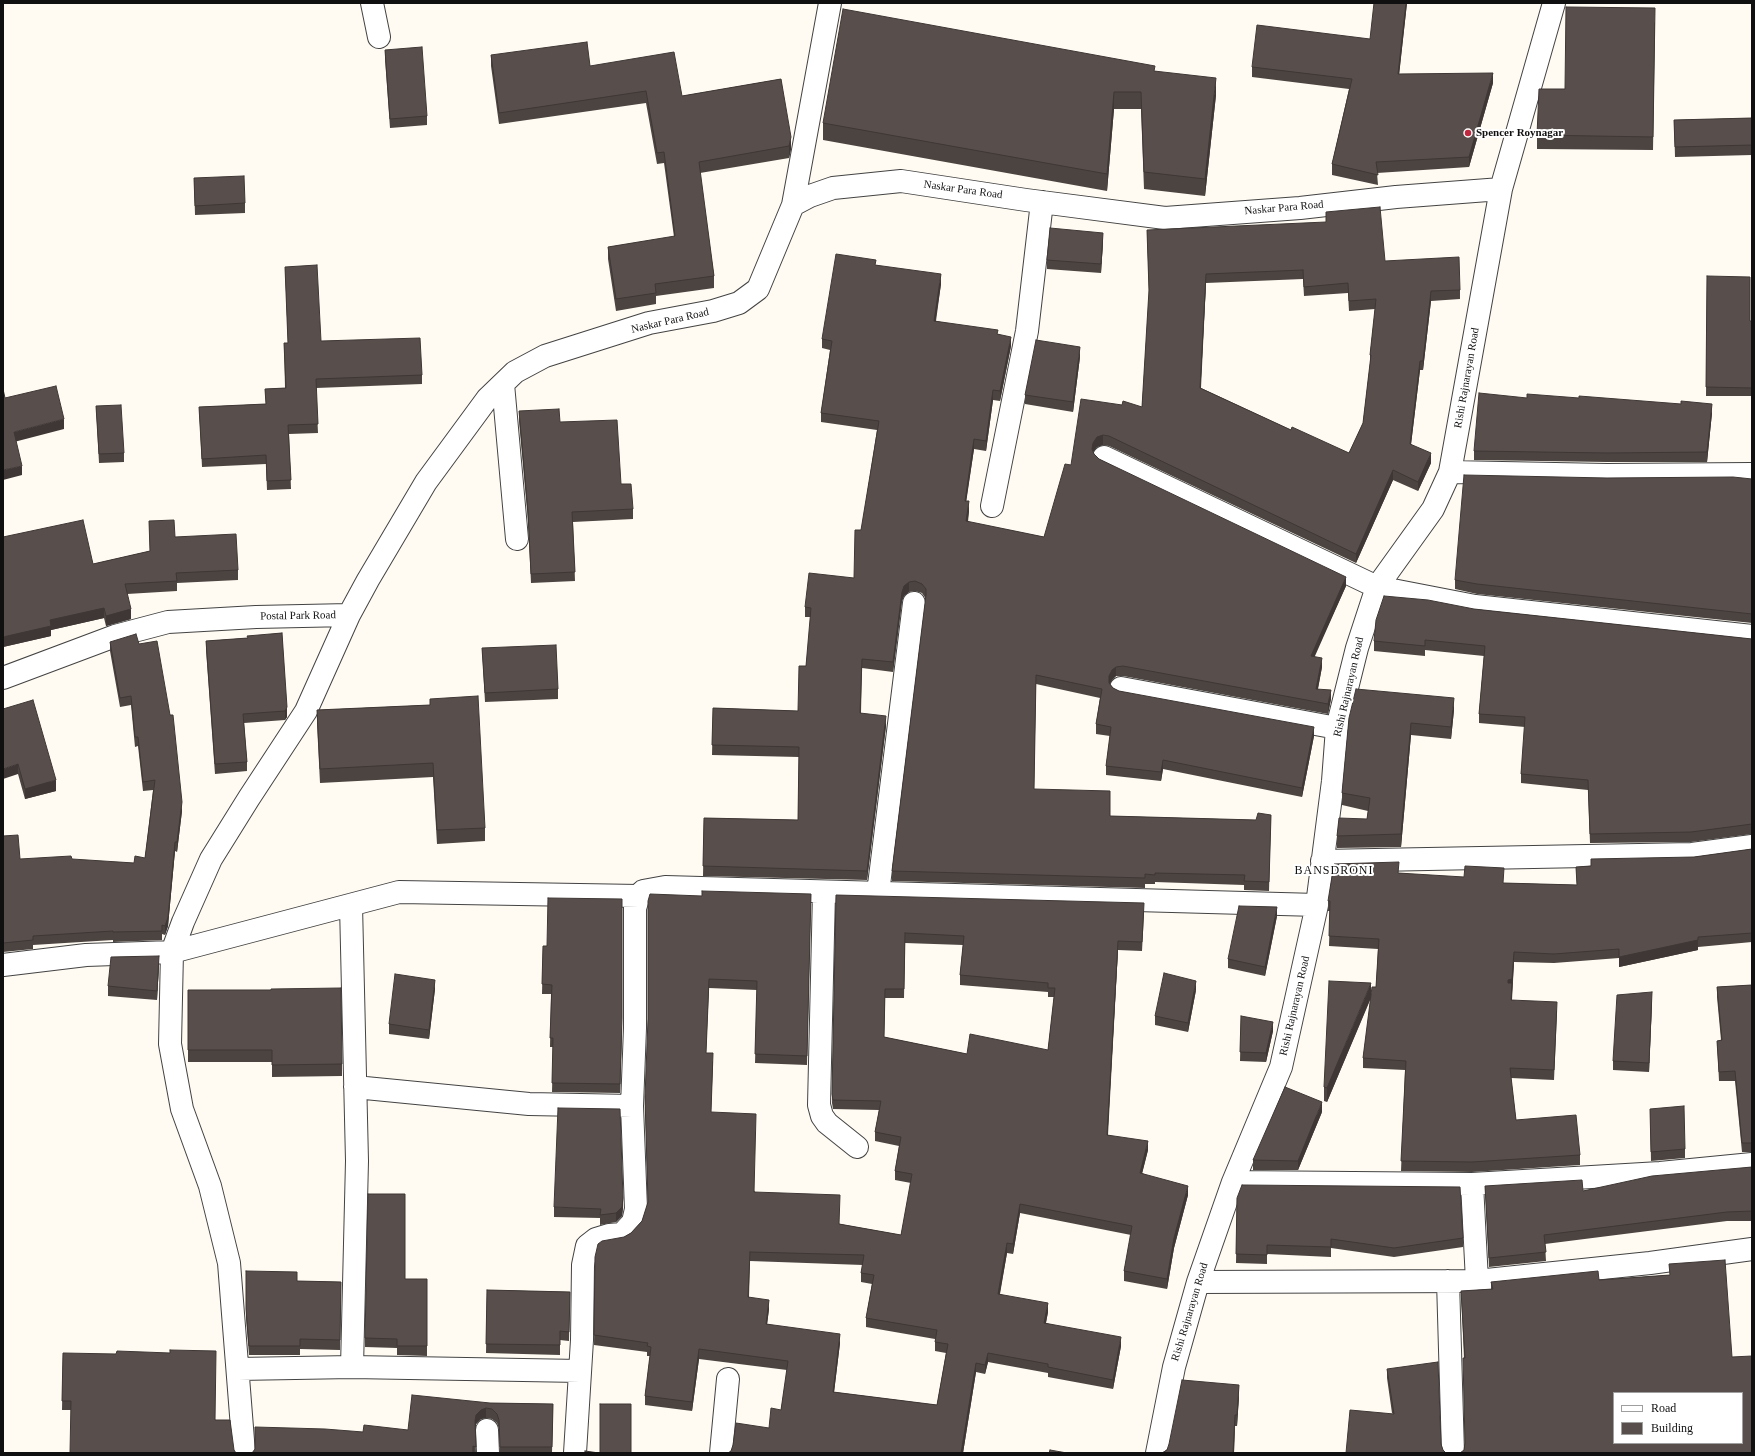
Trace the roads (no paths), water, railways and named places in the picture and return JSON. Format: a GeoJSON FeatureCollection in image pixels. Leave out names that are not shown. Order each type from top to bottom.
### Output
{"type":"FeatureCollection","features":[{"type":"Feature","properties":{"kind":"street"},"geometry":{"type":"LineString","coordinates":[[372,3],[378,37]]}},
{"type":"Feature","properties":{"kind":"street"},"geometry":{"type":"LineString","coordinates":[[793,205],[830,3]]}},
{"type":"Feature","properties":{"kind":"street","name":"Rishi Rajnarayan Road"},"geometry":{"type":"LineString","coordinates":[[1157,1453],[1174,1367],[1198,1282],[1233,1182],[1281,1067],[1317,905],[1333,781],[1338,728],[1357,648],[1377,586],[1433,509],[1450,472],[1501,189],[1554,3]]}},
{"type":"Feature","properties":{"kind":"street","name":"Naskar Para Road"},"geometry":{"type":"LineString","coordinates":[[503,384],[515,372],[545,356],[649,323],[713,311],[739,303],[758,289],[793,205],[810,196],[834,188],[901,181],[1042,202],[1165,218],[1300,208],[1396,197],[1501,189]]}},
{"type":"Feature","properties":{"kind":"street"},"geometry":{"type":"LineString","coordinates":[[992,506],[1027,331],[1042,202]]}},
{"type":"Feature","properties":{"kind":"street"},"geometry":{"type":"LineString","coordinates":[[503,384],[517,538]]}},
{"type":"Feature","properties":{"kind":"street","name":"Postal Park Road"},"geometry":{"type":"LineString","coordinates":[[3,678],[115,636],[168,622],[256,617],[349,615],[426,482],[487,400],[503,384]]}},
{"type":"Feature","properties":{"kind":"street"},"geometry":{"type":"LineString","coordinates":[[1104,457],[1377,586],[1475,606],[1752,636]]}},
{"type":"Feature","properties":{"kind":"street"},"geometry":{"type":"LineString","coordinates":[[1450,472],[1607,475],[1752,474]]}},
{"type":"Feature","properties":{"kind":"street"},"geometry":{"type":"LineString","coordinates":[[878,893],[914,603]]}},
{"type":"Feature","properties":{"kind":"street"},"geometry":{"type":"LineString","coordinates":[[244,1453],[229,1263],[210,1186],[182,1109],[170,1044],[172,952],[183,922],[211,859],[306,711],[349,615]]}},
{"type":"Feature","properties":{"kind":"street"},"geometry":{"type":"LineString","coordinates":[[1121,688],[1338,728]]}},
{"type":"Feature","properties":{"kind":"street"},"geometry":{"type":"LineString","coordinates":[[1322,861],[1692,854],[1752,846]]}},
{"type":"Feature","properties":{"kind":"street"},"geometry":{"type":"LineString","coordinates":[[575,1453],[580,1371],[583,1265],[587,1246],[596,1239],[609,1235],[622,1234],[633,1222],[636,1209],[632,1106],[635,1028],[635,908],[638,896],[643,891],[665,887],[1317,905]]}},
{"type":"Feature","properties":{"kind":"street"},"geometry":{"type":"LineString","coordinates":[[3,965],[86,955],[172,952],[399,892],[638,896]]}},
{"type":"Feature","properties":{"kind":"street"},"geometry":{"type":"LineString","coordinates":[[824,892],[819,1105],[822,1116],[827,1123],[857,1147]]}},
{"type":"Feature","properties":{"kind":"street"},"geometry":{"type":"LineString","coordinates":[[351,905],[357,1160],[352,1368]]}},
{"type":"Feature","properties":{"kind":"street"},"geometry":{"type":"LineString","coordinates":[[355,1087],[529,1104],[632,1106]]}},
{"type":"Feature","properties":{"kind":"street"},"geometry":{"type":"LineString","coordinates":[[1233,1182],[1472,1184],[1660,1173],[1752,1164]]}},
{"type":"Feature","properties":{"kind":"street"},"geometry":{"type":"LineString","coordinates":[[1472,1184],[1477,1281]]}},
{"type":"Feature","properties":{"kind":"street"},"geometry":{"type":"LineString","coordinates":[[1198,1282],[1477,1281],[1650,1263],[1752,1249]]}},
{"type":"Feature","properties":{"kind":"street"},"geometry":{"type":"LineString","coordinates":[[1448,1281],[1453,1453]]}},
{"type":"Feature","properties":{"kind":"street"},"geometry":{"type":"LineString","coordinates":[[238,1368],[580,1371]]}},
{"type":"Feature","properties":{"kind":"street"},"geometry":{"type":"LineString","coordinates":[[721,1453],[728,1379]]}},
{"type":"Feature","properties":{"kind":"street"},"geometry":{"type":"LineString","coordinates":[[487,1430],[488,1453]]}},
{"type":"Feature","properties":{"kind":"place","name":"Spencer Roynagar"},"geometry":{"type":"Point","coordinates":[1468,133]}},
{"type":"Feature","properties":{"kind":"district","name":"BANSDRONI"},"geometry":{"type":"Point","coordinates":[1334,871]}}]}
